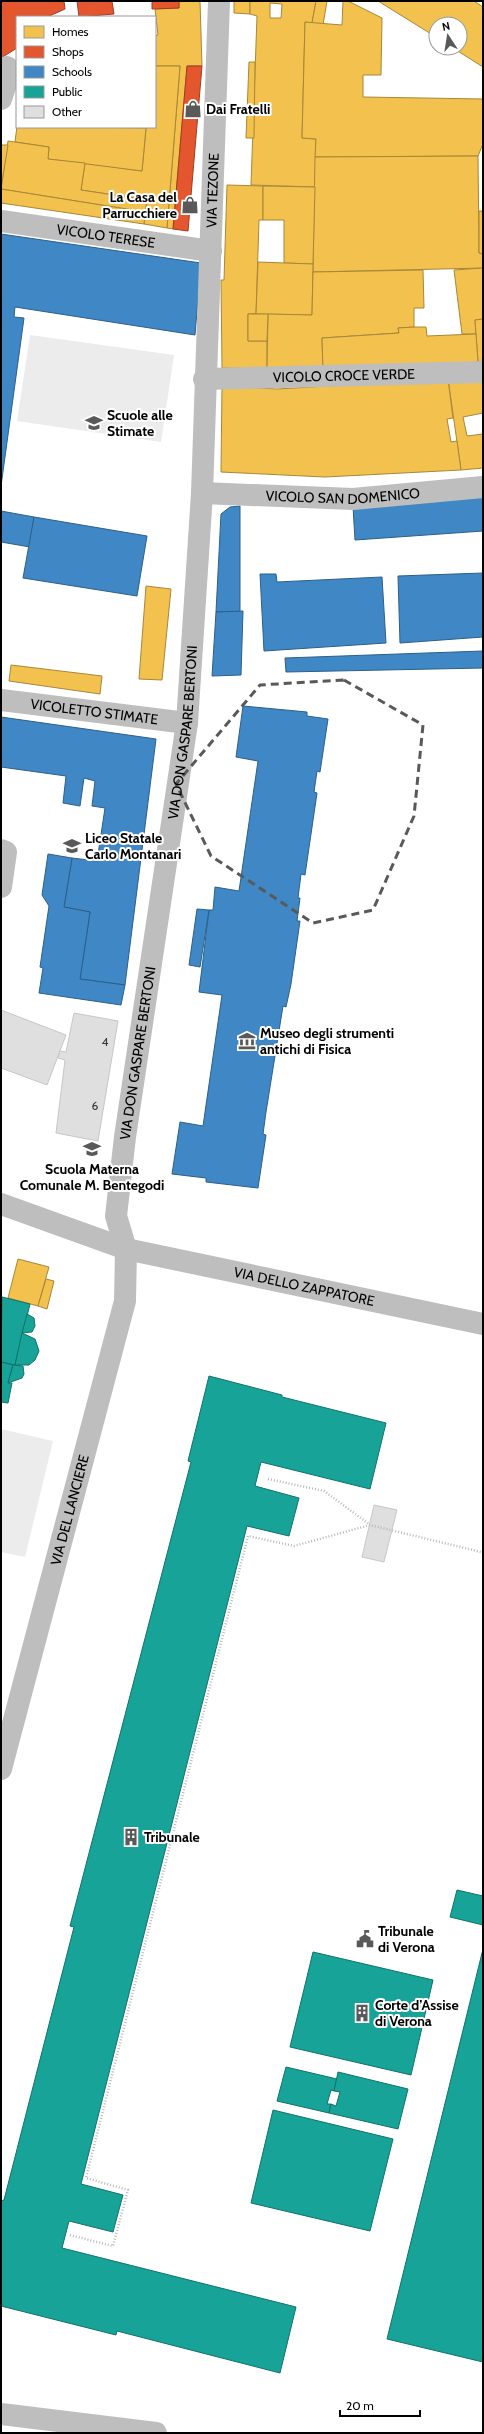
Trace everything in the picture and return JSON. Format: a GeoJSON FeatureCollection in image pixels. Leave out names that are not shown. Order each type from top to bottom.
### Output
{"type":"FeatureCollection","features":[{"type":"Feature","properties":{"kind":"street","name":"VIA TEZONE"},"geometry":{"type":"LineString","coordinates":[[204,379],[211,251],[219,1]]}},
{"type":"Feature","properties":{"kind":"street"},"geometry":{"type":"LineString","coordinates":[[1,99],[9,75],[7,67]]}},
{"type":"Feature","properties":{"kind":"street","name":"VICOLO TERESE"},"geometry":{"type":"LineString","coordinates":[[1,221],[211,251]]}},
{"type":"Feature","properties":{"kind":"street","name":"VICOLO CROCE VERDE"},"geometry":{"type":"LineString","coordinates":[[204,379],[483,372]]}},
{"type":"Feature","properties":{"kind":"street","name":"VIA DON GASPARE BERTONI"},"geometry":{"type":"LineString","coordinates":[[126,1249],[116,1216],[119,1184],[187,723],[202,493],[204,379]]}},
{"type":"Feature","properties":{"kind":"street","name":"VICOLO SAN DOMENICO"},"geometry":{"type":"LineString","coordinates":[[202,493],[353,499],[483,487]]}},
{"type":"Feature","properties":{"kind":"street","name":"VICOLETTO STIMATE"},"geometry":{"type":"LineString","coordinates":[[1,700],[187,723]]}},
{"type":"Feature","properties":{"kind":"street"},"geometry":{"type":"LineString","coordinates":[[1,850],[6,852],[1,887]]}},
{"type":"Feature","properties":{"kind":"street","name":"VIA DELLO ZAPPATORE"},"geometry":{"type":"LineString","coordinates":[[1,1204],[126,1249],[483,1324]]}},
{"type":"Feature","properties":{"kind":"street","name":"VIA DEL LANCIERE"},"geometry":{"type":"LineString","coordinates":[[1,1769],[125,1301],[126,1249]]}},
{"type":"Feature","properties":{"kind":"street"},"geometry":{"type":"LineString","coordinates":[[1,2414],[156,2433]]}},
{"type":"Feature","properties":{"kind":"path"},"geometry":{"type":"LineString","coordinates":[[268,1478],[324,1491],[370,1525],[481,1552]]}},
{"type":"Feature","properties":{"kind":"path"},"geometry":{"type":"LineString","coordinates":[[70,2236],[113,2246],[128,2190],[86,2178],[248,1536],[294,1546],[370,1525]]}},
{"type":"Feature","properties":{"kind":"highlighted area"},"geometry":{"type":"Polygon","coordinates":[[[344,680],[423,725],[414,816],[373,910],[313,923],[211,856],[176,784],[260,685],[344,680]]]}},
{"type":"Feature","properties":{"kind":"shaded area"},"geometry":{"type":"Polygon","coordinates":[[[30,335],[174,355],[161,442],[17,421],[30,335]]]}},
{"type":"Feature","properties":{"kind":"shaded area"},"geometry":{"type":"Polygon","coordinates":[[[1,1429],[53,1441],[25,1557],[1,1552],[1,1429]]]}},
{"type":"Feature","properties":{"kind":"building: Homes"},"geometry":{"type":"Polygon","coordinates":[[[179,1],[200,1],[202,66],[187,66],[173,229],[167,228],[180,66],[156,66],[156,36],[158,35],[155,9],[179,8],[179,1]]]}},
{"type":"Feature","properties":{"kind":"building: Homes"},"geometry":{"type":"Polygon","coordinates":[[[234,1],[250,1],[250,14],[234,13],[234,1]]]}},
{"type":"Feature","properties":{"kind":"building: Homes"},"geometry":{"type":"Polygon","coordinates":[[[250,1],[316,1],[312,23],[305,22],[302,138],[316,139],[315,187],[251,185],[257,16],[250,14],[250,1]],[[270,3],[270,18],[281,18],[282,4],[270,3]]]}},
{"type":"Feature","properties":{"kind":"building: Homes"},"geometry":{"type":"Polygon","coordinates":[[[316,1],[327,1],[323,25],[312,23],[316,1]]]}},
{"type":"Feature","properties":{"kind":"building: Homes"},"geometry":{"type":"Polygon","coordinates":[[[343,1],[348,1],[382,18],[381,75],[363,75],[363,97],[483,99],[483,144],[478,156],[315,157],[316,139],[302,138],[305,22],[342,25],[343,1]]]}},
{"type":"Feature","properties":{"kind":"building: Homes"},"geometry":{"type":"Polygon","coordinates":[[[378,1],[474,1],[483,7],[483,67],[466,56],[468,56],[468,16],[428,16],[428,32],[378,1]]]}},
{"type":"Feature","properties":{"kind":"building: Homes"},"geometry":{"type":"Polygon","coordinates":[[[249,62],[255,62],[254,138],[246,138],[249,62]]]}},
{"type":"Feature","properties":{"kind":"building: Homes"},"geometry":{"type":"Polygon","coordinates":[[[156,66],[180,66],[167,228],[144,224],[147,200],[81,190],[85,163],[142,171],[146,128],[156,128],[156,66]]]}},
{"type":"Feature","properties":{"kind":"building: Homes"},"geometry":{"type":"Polygon","coordinates":[[[17,128],[146,128],[142,171],[48,159],[49,147],[15,142],[17,128]]]}},
{"type":"Feature","properties":{"kind":"building: Homes"},"geometry":{"type":"Polygon","coordinates":[[[8,141],[49,147],[48,159],[85,163],[81,190],[147,200],[145,212],[1,189],[8,141]]]}},
{"type":"Feature","properties":{"kind":"building: Homes"},"geometry":{"type":"Polygon","coordinates":[[[1,145],[8,145],[1,188],[1,145]]]}},
{"type":"Feature","properties":{"kind":"building: Homes"},"geometry":{"type":"Polygon","coordinates":[[[478,156],[479,253],[483,254],[483,268],[313,272],[315,157],[478,156]]]}},
{"type":"Feature","properties":{"kind":"building: Homes"},"geometry":{"type":"Polygon","coordinates":[[[227,185],[263,186],[263,220],[259,220],[256,314],[248,314],[248,341],[267,341],[267,369],[222,368],[221,280],[224,280],[227,185]]]}},
{"type":"Feature","properties":{"kind":"building: Homes"},"geometry":{"type":"Polygon","coordinates":[[[263,186],[315,187],[313,264],[284,263],[284,220],[263,220],[263,186]]]}},
{"type":"Feature","properties":{"kind":"building: Homes"},"geometry":{"type":"Polygon","coordinates":[[[1,189],[145,212],[144,224],[1,203],[1,189]]]}},
{"type":"Feature","properties":{"kind":"building: Homes"},"geometry":{"type":"Polygon","coordinates":[[[479,211],[483,211],[483,254],[479,253],[479,211]]]}},
{"type":"Feature","properties":{"kind":"building: Homes"},"geometry":{"type":"Polygon","coordinates":[[[258,262],[313,264],[312,315],[256,314],[258,262]]]}},
{"type":"Feature","properties":{"kind":"building: Homes"},"geometry":{"type":"Polygon","coordinates":[[[483,268],[483,319],[475,320],[476,334],[462,334],[454,270],[483,268]]]}},
{"type":"Feature","properties":{"kind":"building: Homes"},"geometry":{"type":"Polygon","coordinates":[[[423,270],[424,308],[414,308],[414,327],[398,328],[399,333],[322,338],[323,370],[267,369],[268,314],[312,315],[313,272],[423,270]]]}},
{"type":"Feature","properties":{"kind":"building: Homes"},"geometry":{"type":"Polygon","coordinates":[[[248,314],[268,314],[267,341],[248,341],[248,314]]]}},
{"type":"Feature","properties":{"kind":"building: Homes"},"geometry":{"type":"Polygon","coordinates":[[[483,319],[483,361],[478,362],[475,320],[483,319]]]}},
{"type":"Feature","properties":{"kind":"building: Homes"},"geometry":{"type":"Polygon","coordinates":[[[426,327],[427,336],[476,334],[478,362],[323,370],[322,338],[399,333],[398,328],[426,327]]]}},
{"type":"Feature","properties":{"kind":"building: Homes"},"geometry":{"type":"Polygon","coordinates":[[[483,376],[483,413],[463,417],[467,436],[483,434],[483,468],[461,470],[448,379],[483,376]]]}},
{"type":"Feature","properties":{"kind":"building: Homes"},"geometry":{"type":"Polygon","coordinates":[[[448,379],[453,418],[447,419],[451,442],[457,441],[461,470],[325,477],[221,472],[222,386],[277,389],[448,379]]]}},
{"type":"Feature","properties":{"kind":"building: Homes"},"geometry":{"type":"Polygon","coordinates":[[[146,586],[171,589],[162,680],[139,679],[146,586]]]}},
{"type":"Feature","properties":{"kind":"building: Homes"},"geometry":{"type":"Polygon","coordinates":[[[11,665],[102,676],[100,694],[9,681],[11,665]]]}},
{"type":"Feature","properties":{"kind":"building: Homes"},"geometry":{"type":"Polygon","coordinates":[[[18,1259],[49,1267],[38,1306],[8,1298],[18,1259]]]}},
{"type":"Feature","properties":{"kind":"building: Homes"},"geometry":{"type":"Polygon","coordinates":[[[46,1279],[54,1281],[47,1309],[38,1306],[46,1279]]]}},
{"type":"Feature","properties":{"kind":"building: Shops"},"geometry":{"type":"Polygon","coordinates":[[[4,1],[64,1],[65,9],[49,16],[16,16],[16,49],[1,58],[1,3],[4,1]]]}},
{"type":"Feature","properties":{"kind":"building: Shops"},"geometry":{"type":"Polygon","coordinates":[[[77,1],[112,1],[114,14],[79,16],[77,1]]]}},
{"type":"Feature","properties":{"kind":"building: Shops"},"geometry":{"type":"Polygon","coordinates":[[[152,1],[179,1],[179,8],[152,9],[152,1]]]}},
{"type":"Feature","properties":{"kind":"building: Shops"},"geometry":{"type":"Polygon","coordinates":[[[187,66],[202,66],[188,231],[173,229],[187,66]]]}},
{"type":"Feature","properties":{"kind":"building: Schools"},"geometry":{"type":"Polygon","coordinates":[[[1,234],[201,263],[195,335],[15,307],[14,317],[24,318],[1,486],[1,234]]]}},
{"type":"Feature","properties":{"kind":"building: Schools"},"geometry":{"type":"Polygon","coordinates":[[[483,496],[483,531],[355,540],[353,506],[483,496]]]}},
{"type":"Feature","properties":{"kind":"building: Schools"},"geometry":{"type":"Polygon","coordinates":[[[240,506],[240,612],[216,612],[221,514],[230,507],[240,506]]]}},
{"type":"Feature","properties":{"kind":"building: Schools"},"geometry":{"type":"Polygon","coordinates":[[[1,511],[34,517],[30,547],[1,542],[1,511]]]}},
{"type":"Feature","properties":{"kind":"building: Schools"},"geometry":{"type":"Polygon","coordinates":[[[34,517],[147,536],[137,596],[23,578],[34,517]]]}},
{"type":"Feature","properties":{"kind":"building: Schools"},"geometry":{"type":"Polygon","coordinates":[[[483,573],[483,637],[400,643],[398,576],[483,573]]]}},
{"type":"Feature","properties":{"kind":"building: Schools"},"geometry":{"type":"Polygon","coordinates":[[[260,574],[276,574],[277,582],[382,577],[386,643],[264,651],[260,574]]]}},
{"type":"Feature","properties":{"kind":"building: Schools"},"geometry":{"type":"Polygon","coordinates":[[[243,611],[241,675],[212,676],[216,612],[243,611]]]}},
{"type":"Feature","properties":{"kind":"building: Schools"},"geometry":{"type":"Polygon","coordinates":[[[483,651],[483,668],[286,672],[285,658],[483,651]]]}},
{"type":"Feature","properties":{"kind":"building: Schools"},"geometry":{"type":"Polygon","coordinates":[[[243,706],[307,712],[307,716],[328,719],[320,772],[317,771],[314,792],[317,793],[305,875],[301,874],[297,921],[300,921],[291,984],[286,1007],[283,1006],[266,1112],[263,1134],[266,1135],[258,1188],[206,1182],[206,1178],[172,1174],[180,1122],[203,1126],[222,995],[199,992],[209,910],[213,910],[215,887],[239,891],[258,761],[236,757],[243,706]]]}},
{"type":"Feature","properties":{"kind":"building: Schools"},"geometry":{"type":"Polygon","coordinates":[[[1,717],[156,739],[125,985],[80,979],[90,912],[64,907],[72,858],[97,861],[105,808],[92,806],[95,781],[84,778],[80,806],[63,803],[66,776],[1,767],[1,717]]]}},
{"type":"Feature","properties":{"kind":"building: Schools"},"geometry":{"type":"Polygon","coordinates":[[[48,854],[72,858],[64,907],[90,912],[80,979],[125,985],[121,1005],[39,993],[43,968],[40,967],[49,906],[42,895],[48,854]]]}},
{"type":"Feature","properties":{"kind":"building: Schools"},"geometry":{"type":"Polygon","coordinates":[[[197,909],[209,910],[200,967],[189,965],[197,909]]]}},
{"type":"Feature","properties":{"kind":"building: Public"},"geometry":{"type":"Polygon","coordinates":[[[2,1297],[30,1304],[15,1365],[1,1362],[2,1297]]]}},
{"type":"Feature","properties":{"kind":"building: Public"},"geometry":{"type":"Polygon","coordinates":[[[27,1314],[34,1318],[35,1326],[32,1332],[22,1333],[27,1314]]]}},
{"type":"Feature","properties":{"kind":"building: Public"},"geometry":{"type":"Polygon","coordinates":[[[22,1333],[35,1339],[39,1351],[35,1360],[29,1365],[15,1365],[22,1333]]]}},
{"type":"Feature","properties":{"kind":"building: Public"},"geometry":{"type":"Polygon","coordinates":[[[1,1362],[13,1365],[8,1383],[12,1383],[8,1403],[1,1402],[1,1362]]]}},
{"type":"Feature","properties":{"kind":"building: Public"},"geometry":{"type":"Polygon","coordinates":[[[13,1365],[23,1366],[24,1374],[22,1378],[8,1383],[13,1365]]]}},
{"type":"Feature","properties":{"kind":"building: Public","name":"Tribunale"},"geometry":{"type":"Polygon","coordinates":[[[209,1376],[282,1395],[282,1397],[386,1423],[370,1489],[261,1462],[255,1486],[299,1498],[289,1536],[247,1526],[81,2184],[123,2195],[113,2232],[69,2221],[62,2248],[296,2307],[280,2373],[117,2331],[116,2335],[1,2306],[1,2201],[4,2200],[74,1927],[70,1926],[191,1462],[188,1461],[209,1376]]]}},
{"type":"Feature","properties":{"kind":"building: Public"},"geometry":{"type":"Polygon","coordinates":[[[457,1890],[483,1896],[483,1925],[450,1917],[457,1890]]]}},
{"type":"Feature","properties":{"kind":"building: Public"},"geometry":{"type":"Polygon","coordinates":[[[483,1949],[483,2362],[387,2339],[483,1949]]]}},
{"type":"Feature","properties":{"kind":"building: Public","name":"Corte d’Assise di Verona"},"geometry":{"type":"Polygon","coordinates":[[[313,1952],[433,1980],[411,2075],[290,2047],[313,1952]]]}},
{"type":"Feature","properties":{"kind":"building: Public"},"geometry":{"type":"Polygon","coordinates":[[[286,2067],[337,2079],[334,2091],[331,2090],[327,2104],[331,2104],[329,2113],[277,2101],[286,2067]]]}},
{"type":"Feature","properties":{"kind":"building: Public"},"geometry":{"type":"Polygon","coordinates":[[[338,2072],[408,2089],[398,2129],[329,2113],[331,2104],[336,2106],[340,2092],[334,2091],[338,2072]]]}},
{"type":"Feature","properties":{"kind":"building: Public"},"geometry":{"type":"Polygon","coordinates":[[[273,2110],[393,2139],[370,2231],[251,2203],[273,2110]]]}},
{"type":"Feature","properties":{"kind":"building: Other"},"geometry":{"type":"Polygon","coordinates":[[[1,1010],[66,1035],[47,1085],[1,1068],[1,1010]]]}},
{"type":"Feature","properties":{"kind":"building: Other"},"geometry":{"type":"Polygon","coordinates":[[[74,1013],[118,1021],[98,1141],[56,1133],[65,1060],[58,1058],[60,1051],[66,1052],[74,1013]]]}},
{"type":"Feature","properties":{"kind":"building: Other"},"geometry":{"type":"Polygon","coordinates":[[[374,1505],[397,1510],[384,1562],[362,1557],[374,1505]]]}},
{"type":"Feature","properties":{"kind":"place","name":"Dai Fratelli"},"geometry":{"type":"Point","coordinates":[193,109]}},
{"type":"Feature","properties":{"kind":"place","name":"La Casa del Parrucchiere"},"geometry":{"type":"Point","coordinates":[190,205]}},
{"type":"Feature","properties":{"kind":"place","name":"Scuole alle Stimate"},"geometry":{"type":"Point","coordinates":[94,423]}},
{"type":"Feature","properties":{"kind":"place","name":"Liceo Statale Carlo Montanari"},"geometry":{"type":"Point","coordinates":[72,846]}},
{"type":"Feature","properties":{"kind":"place","name":"Museo degli strumenti antichi di Fisica"},"geometry":{"type":"Point","coordinates":[247,1041]}},
{"type":"Feature","properties":{"kind":"place","name":"Scuola Materna Comunale M. Bentegodi"},"geometry":{"type":"Point","coordinates":[92,1149]}},
{"type":"Feature","properties":{"kind":"place","name":"Tribunale"},"geometry":{"type":"Point","coordinates":[131,1837]}},
{"type":"Feature","properties":{"kind":"place","name":"Tribunale di Verona"},"geometry":{"type":"Point","coordinates":[365,1939]}},
{"type":"Feature","properties":{"kind":"place","name":"Corte d’Assise di Verona"},"geometry":{"type":"Point","coordinates":[362,2013]}}]}
